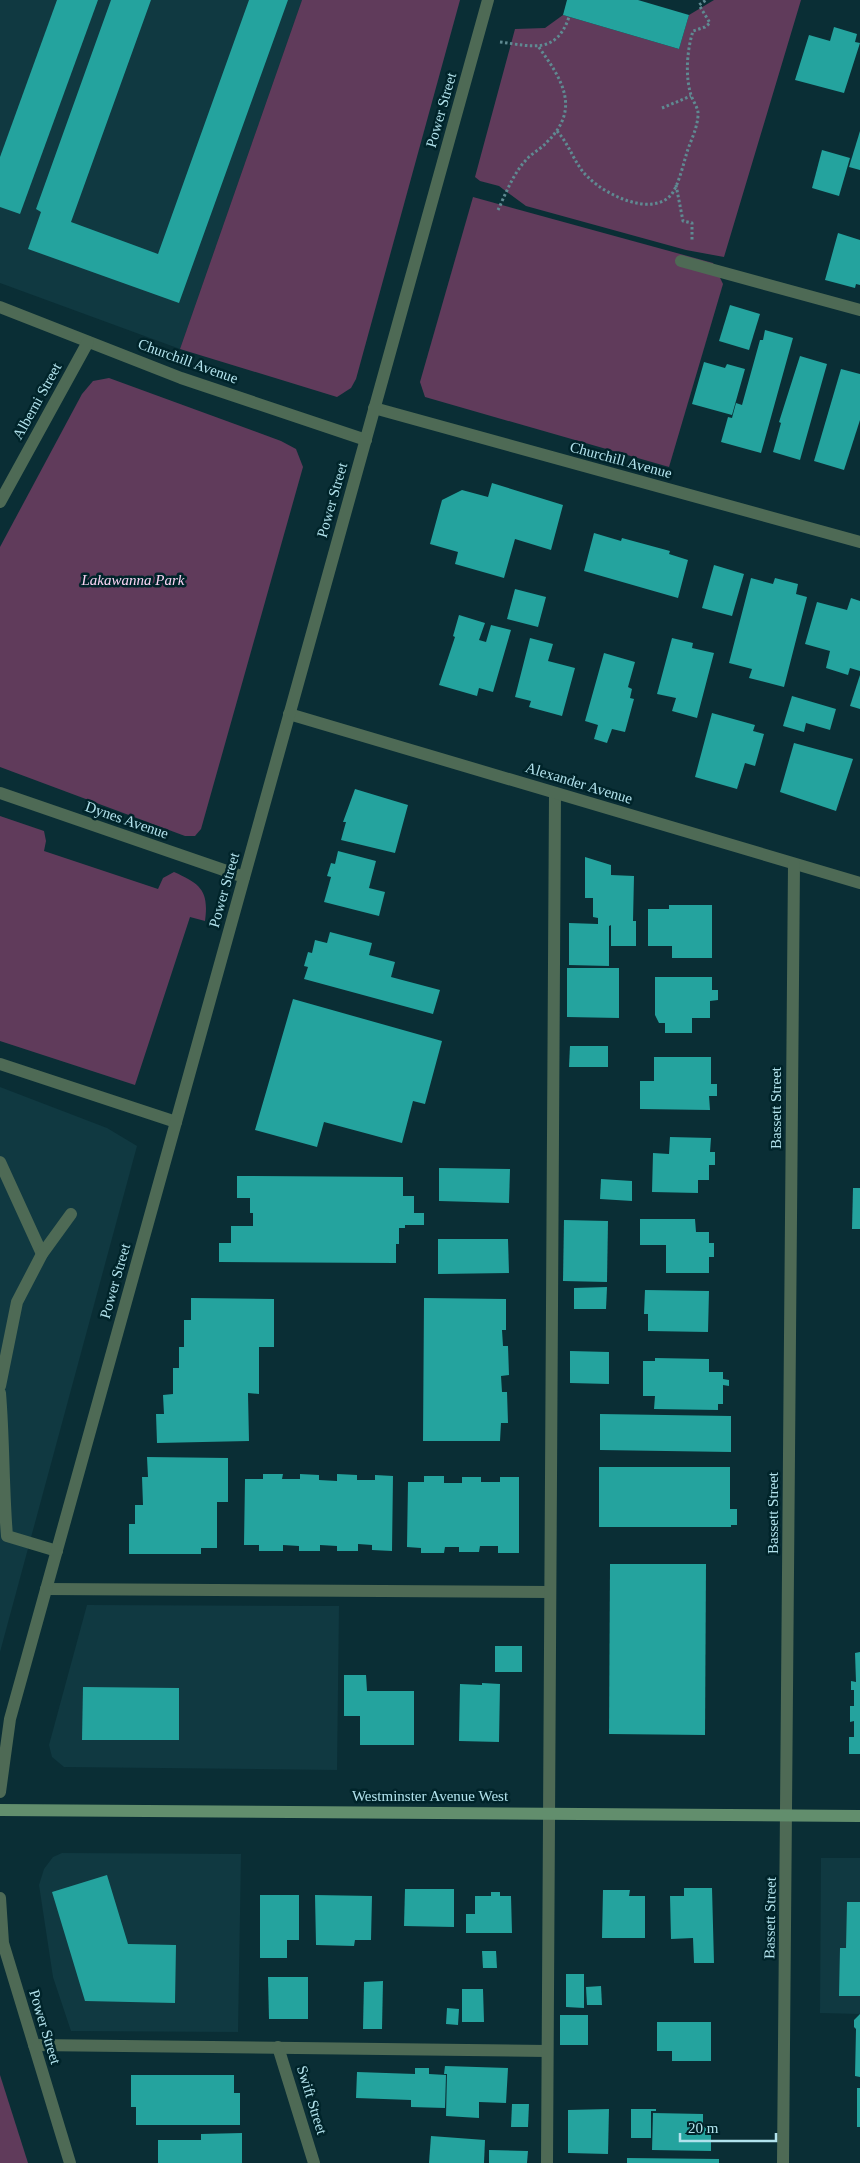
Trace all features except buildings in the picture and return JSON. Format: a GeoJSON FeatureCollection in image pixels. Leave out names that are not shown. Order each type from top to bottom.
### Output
{"type":"FeatureCollection","features":[{"type":"Feature","properties":{"kind":"main road","name":"Westminster Avenue West"},"geometry":{"type":"LineString","coordinates":[[0,1810],[860,1816]]}},
{"type":"Feature","properties":{"kind":"street","name":"Power Street"},"geometry":{"type":"LineString","coordinates":[[0,1792],[10,1719],[488,0]]}},
{"type":"Feature","properties":{"kind":"street"},"geometry":{"type":"LineString","coordinates":[[681,261],[860,310]]}},
{"type":"Feature","properties":{"kind":"street","name":"Churchill Avenue"},"geometry":{"type":"LineString","coordinates":[[0,307],[181,378],[366,440]]}},
{"type":"Feature","properties":{"kind":"street","name":"Alberni Street"},"geometry":{"type":"LineString","coordinates":[[0,502],[88,342]]}},
{"type":"Feature","properties":{"kind":"street","name":"Churchill Avenue"},"geometry":{"type":"LineString","coordinates":[[374,408],[860,542]]}},
{"type":"Feature","properties":{"kind":"street","name":"Alexander Avenue"},"geometry":{"type":"LineString","coordinates":[[290,714],[860,883]]}},
{"type":"Feature","properties":{"kind":"street","name":"Dynes Avenue"},"geometry":{"type":"LineString","coordinates":[[0,793],[244,877]]}},
{"type":"Feature","properties":{"kind":"street"},"geometry":{"type":"LineString","coordinates":[[547,2163],[555,793]]}},
{"type":"Feature","properties":{"kind":"street","name":"Bassett Street"},"geometry":{"type":"LineString","coordinates":[[783,2163],[788,1815],[794,864]]}},
{"type":"Feature","properties":{"kind":"street"},"geometry":{"type":"LineString","coordinates":[[0,1064],[176,1122]]}},
{"type":"Feature","properties":{"kind":"street"},"geometry":{"type":"LineString","coordinates":[[0,1162],[42,1254]]}},
{"type":"Feature","properties":{"kind":"street"},"geometry":{"type":"LineString","coordinates":[[0,1386],[17,1302],[42,1254],[71,1214]]}},
{"type":"Feature","properties":{"kind":"street"},"geometry":{"type":"LineString","coordinates":[[0,1393],[8,1536],[57,1551]]}},
{"type":"Feature","properties":{"kind":"street"},"geometry":{"type":"LineString","coordinates":[[46,1589],[550,1592]]}},
{"type":"Feature","properties":{"kind":"street","name":"Power Street"},"geometry":{"type":"LineString","coordinates":[[0,1898],[3,1943],[70,2163]]}},
{"type":"Feature","properties":{"kind":"street"},"geometry":{"type":"LineString","coordinates":[[34,2045],[548,2050]]}},
{"type":"Feature","properties":{"kind":"street","name":"Swift Street"},"geometry":{"type":"LineString","coordinates":[[278,2047],[314,2163]]}},
{"type":"Feature","properties":{"kind":"path"},"geometry":{"type":"LineString","coordinates":[[557,131],[589,179],[626,201],[652,204],[662,201],[671,194],[694,134],[698,114],[691,96],[688,48],[693,31],[710,23],[699,5],[706,0]]}},
{"type":"Feature","properties":{"kind":"path"},"geometry":{"type":"LineString","coordinates":[[477,40],[538,46],[554,41],[564,32],[569,17]]}},
{"type":"Feature","properties":{"kind":"path"},"geometry":{"type":"LineString","coordinates":[[498,210],[520,167],[557,131],[564,116],[566,102],[564,88],[558,74],[538,46]]}},
{"type":"Feature","properties":{"kind":"path"},"geometry":{"type":"LineString","coordinates":[[662,108],[691,96]]}},
{"type":"Feature","properties":{"kind":"path"},"geometry":{"type":"LineString","coordinates":[[675,184],[683,221],[692,223],[692,246]]}},
{"type":"Feature","properties":{"kind":"shaded area"},"geometry":{"type":"Polygon","coordinates":[[[0,0],[302,0],[180,349],[0,283],[0,0]]]}},
{"type":"Feature","properties":{"kind":"shaded area"},"geometry":{"type":"Polygon","coordinates":[[[0,1087],[107,1128],[137,1146],[0,1652],[0,1087]]]}},
{"type":"Feature","properties":{"kind":"shaded area"},"geometry":{"type":"Polygon","coordinates":[[[87,1605],[339,1606],[337,1770],[64,1767],[52,1757],[49,1745],[87,1605]]]}},
{"type":"Feature","properties":{"kind":"shaded area"},"geometry":{"type":"Polygon","coordinates":[[[62,1853],[241,1854],[238,2032],[71,2031],[53,1977],[39,1885],[44,1869],[53,1857],[62,1853]]]}},
{"type":"Feature","properties":{"kind":"shaded area"},"geometry":{"type":"Polygon","coordinates":[[[821,1858],[860,1858],[860,2014],[820,2013],[821,1858]]]}},
{"type":"Feature","properties":{"kind":"green space"},"geometry":{"type":"Polygon","coordinates":[[[302,0],[460,0],[356,379],[351,388],[337,397],[180,349],[302,0]]]}},
{"type":"Feature","properties":{"kind":"green space"},"geometry":{"type":"Polygon","coordinates":[[[714,0],[801,0],[724,257],[686,250],[526,206],[499,186],[480,181],[475,177],[515,29],[545,28],[563,15],[679,49],[689,15],[714,0]]]}},
{"type":"Feature","properties":{"kind":"green space"},"geometry":{"type":"Polygon","coordinates":[[[473,197],[713,263],[723,284],[669,467],[425,397],[420,382],[473,197]]]}},
{"type":"Feature","properties":{"kind":"green space","name":"Lakawanna Park"},"geometry":{"type":"Polygon","coordinates":[[[109,378],[281,441],[296,449],[303,467],[201,829],[195,836],[185,836],[0,767],[0,547],[82,394],[93,381],[109,378]]]}},
{"type":"Feature","properties":{"kind":"green space"},"geometry":{"type":"Polygon","coordinates":[[[0,816],[44,831],[46,841],[44,851],[158,889],[163,878],[174,872],[197,885],[204,895],[206,902],[205,921],[190,917],[135,1085],[0,1041],[0,816]]]}},
{"type":"Feature","properties":{"kind":"green space"},"geometry":{"type":"Polygon","coordinates":[[[0,2075],[28,2163],[0,2163],[0,2075]]]}}]}
